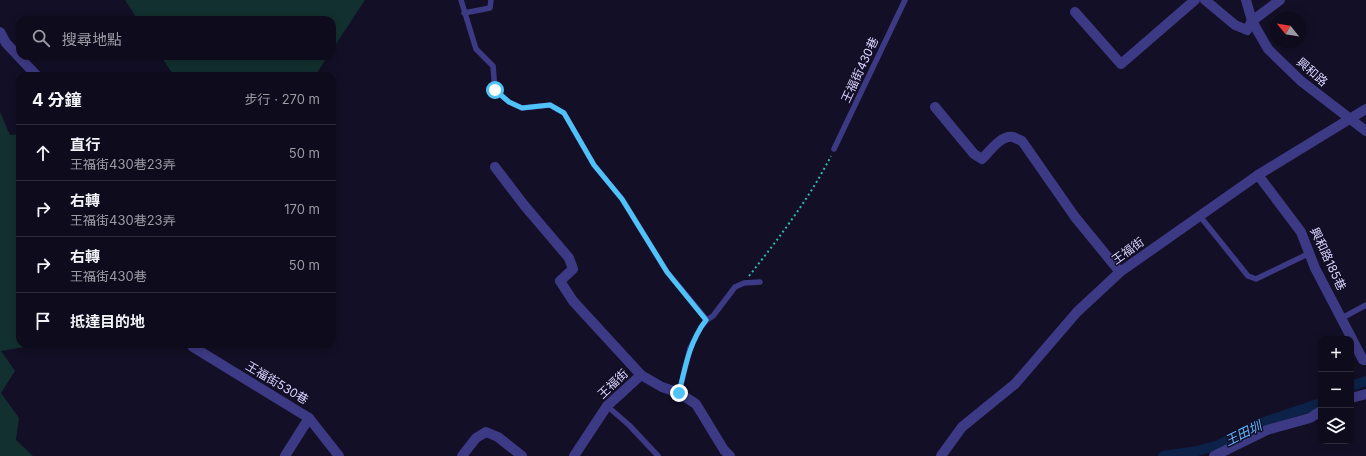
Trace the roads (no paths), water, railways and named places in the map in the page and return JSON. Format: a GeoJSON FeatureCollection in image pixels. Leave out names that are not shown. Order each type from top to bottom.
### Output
{"type":"FeatureCollection","features":[{"type":"Feature","properties":{"kind":"street"},"geometry":{"type":"LineString","coordinates":[[1075,12],[1121,64],[1196,0]]}},
{"type":"Feature","properties":{"kind":"street"},"geometry":{"type":"LineString","coordinates":[[1205,0],[1235,25],[1247,30],[1252,21],[1280,0]]}},
{"type":"Feature","properties":{"kind":"street","name":"興和路"},"geometry":{"type":"LineString","coordinates":[[1246,0],[1252,21],[1268,49],[1301,81],[1366,131]]}},
{"type":"Feature","properties":{"kind":"street"},"geometry":{"type":"LineString","coordinates":[[0,32],[6,43],[16,54]]}},
{"type":"Feature","properties":{"kind":"street"},"geometry":{"type":"LineString","coordinates":[[22,60],[33,72]]}},
{"type":"Feature","properties":{"kind":"street"},"geometry":{"type":"LineString","coordinates":[[935,107],[974,154],[982,159],[997,143],[1008,137],[1014,137],[1022,141],[1075,217],[1120,272]]}},
{"type":"Feature","properties":{"kind":"street","name":"王福街"},"geometry":{"type":"LineString","coordinates":[[942,456],[962,427],[1015,384],[1077,312],[1120,272],[1258,175],[1366,109]]}},
{"type":"Feature","properties":{"kind":"street"},"geometry":{"type":"LineString","coordinates":[[495,167],[524,205],[569,258],[573,269],[560,281],[573,301],[641,375]]}},
{"type":"Feature","properties":{"kind":"street","name":"興和路185巷"},"geometry":{"type":"LineString","coordinates":[[1258,175],[1301,232],[1315,268],[1363,360],[1366,360]]}},
{"type":"Feature","properties":{"kind":"street","name":"王福街530巷"},"geometry":{"type":"LineString","coordinates":[[194,348],[308,418],[339,456]]}},
{"type":"Feature","properties":{"kind":"street","name":"王福街"},"geometry":{"type":"LineString","coordinates":[[574,456],[607,406],[641,375],[662,387],[679,393],[696,404],[724,450],[730,456]]}},
{"type":"Feature","properties":{"kind":"street"},"geometry":{"type":"LineString","coordinates":[[1214,456],[1267,430],[1310,418],[1318,413]]}},
{"type":"Feature","properties":{"kind":"street"},"geometry":{"type":"LineString","coordinates":[[285,456],[308,418]]}},
{"type":"Feature","properties":{"kind":"street"},"geometry":{"type":"LineString","coordinates":[[462,456],[476,438],[486,432],[498,437],[522,456]]}},
{"type":"Feature","properties":{"kind":"lane"},"geometry":{"type":"LineString","coordinates":[[461,0],[476,49],[493,66],[495,90],[509,102],[522,108],[550,105],[564,113],[594,165],[622,199],[667,272],[706,320]]}},
{"type":"Feature","properties":{"kind":"lane"},"geometry":{"type":"LineString","coordinates":[[464,13],[490,8],[491,0]]}},
{"type":"Feature","properties":{"kind":"lane","name":"王福街430巷"},"geometry":{"type":"LineString","coordinates":[[834,149],[905,0]]}},
{"type":"Feature","properties":{"kind":"lane"},"geometry":{"type":"LineString","coordinates":[[1199,216],[1248,276],[1256,279],[1310,253]]}},
{"type":"Feature","properties":{"kind":"lane"},"geometry":{"type":"LineString","coordinates":[[679,393],[690,348],[706,320],[713,316],[735,287],[744,283],[760,282]]}},
{"type":"Feature","properties":{"kind":"lane"},"geometry":{"type":"LineString","coordinates":[[1342,318],[1366,305]]}},
{"type":"Feature","properties":{"kind":"lane"},"geometry":{"type":"LineString","coordinates":[[607,406],[629,425],[658,456]]}},
{"type":"Feature","properties":{"kind":"waterway","name":"王田圳"},"geometry":{"type":"LineString","coordinates":[[1354,385],[1366,381]]}},
{"type":"Feature","properties":{"kind":"waterway","name":"王田圳"},"geometry":{"type":"LineString","coordinates":[[1163,456],[1197,451],[1219,445],[1258,424],[1318,404]]}}]}
